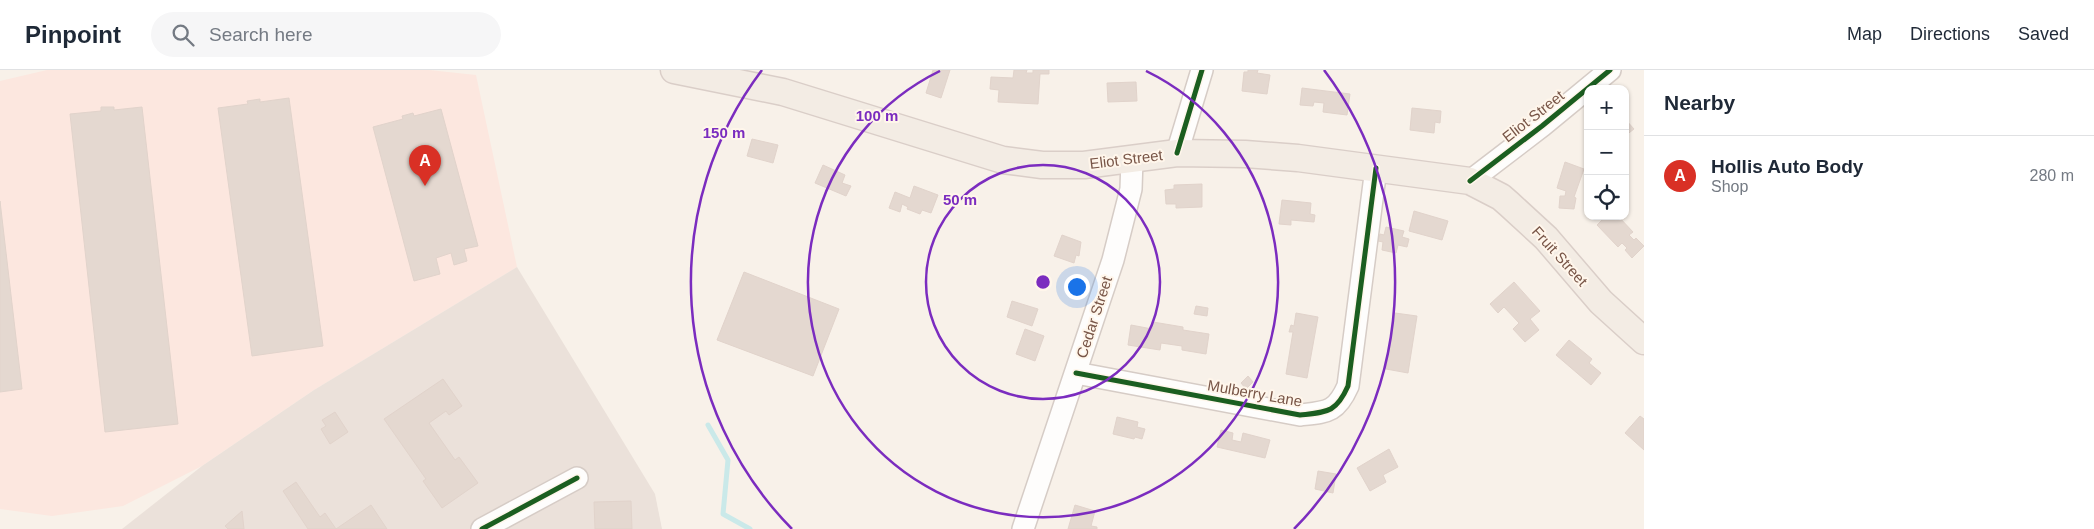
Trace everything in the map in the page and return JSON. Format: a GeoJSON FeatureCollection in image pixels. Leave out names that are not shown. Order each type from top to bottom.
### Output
{"type":"FeatureCollection","features":[{"type":"Feature","properties":{"kind":"main road","name":"Eliot Street"},"geometry":{"type":"LineString","coordinates":[[674,70],[782,92],[1003,160],[1042,165],[1066,165],[1177,153],[1245,154],[1298,158],[1470,181]]}},
{"type":"Feature","properties":{"kind":"main road","name":"Fruit Street"},"geometry":{"type":"LineString","coordinates":[[1470,181],[1501,197],[1510,204],[1546,238],[1601,302],[1644,341]]}},
{"type":"Feature","properties":{"kind":"street"},"geometry":{"type":"LineString","coordinates":[[1177,153],[1202,70]]}},
{"type":"Feature","properties":{"kind":"street","name":"Eliot Street"},"geometry":{"type":"LineString","coordinates":[[1470,181],[1542,126],[1610,70]]}},
{"type":"Feature","properties":{"kind":"street","name":"Cedar Street"},"geometry":{"type":"LineString","coordinates":[[1023,529],[1113,260],[1131,189],[1132,159]]}},
{"type":"Feature","properties":{"kind":"street","name":"Mulberry Lane"},"geometry":{"type":"LineString","coordinates":[[1076,373],[1300,415],[1328,412],[1342,399],[1348,386],[1376,168]]}},
{"type":"Feature","properties":{"kind":"street"},"geometry":{"type":"LineString","coordinates":[[482,529],[577,478]]}},
{"type":"Feature","properties":{"kind":"shaded area"},"geometry":{"type":"Polygon","coordinates":[[[47,70],[429,70],[476,75],[517,267],[314,390],[202,466],[123,506],[52,516],[0,509],[0,81],[47,70]]]}},
{"type":"Feature","properties":{"kind":"shaded area"},"geometry":{"type":"Polygon","coordinates":[[[517,267],[655,494],[662,529],[122,529],[202,466],[314,390],[517,267]]]}},
{"type":"Feature","properties":{"kind":"building"},"geometry":{"type":"Polygon","coordinates":[[[933,70],[950,70],[941,98],[926,93],[933,70]]]}},
{"type":"Feature","properties":{"kind":"building"},"geometry":{"type":"Polygon","coordinates":[[[1014,70],[1027,70],[1026,73],[1033,73],[1033,70],[1049,70],[1049,74],[1040,74],[1038,104],[998,102],[999,90],[990,89],[991,77],[1013,78],[1014,70]]]}},
{"type":"Feature","properties":{"kind":"building"},"geometry":{"type":"Polygon","coordinates":[[[1248,70],[1258,70],[1257,73],[1270,75],[1267,94],[1242,91],[1244,72],[1248,72],[1248,70]]]}},
{"type":"Feature","properties":{"kind":"building"},"geometry":{"type":"Polygon","coordinates":[[[1136,82],[1137,101],[1108,102],[1107,83],[1136,82]]]}},
{"type":"Feature","properties":{"kind":"building"},"geometry":{"type":"Polygon","coordinates":[[[1302,88],[1350,94],[1347,115],[1323,112],[1324,103],[1314,102],[1313,106],[1300,105],[1302,88]]]}},
{"type":"Feature","properties":{"kind":"building"},"geometry":{"type":"Polygon","coordinates":[[[289,98],[323,346],[252,356],[218,108],[248,104],[247,101],[260,99],[260,102],[289,98]]]}},
{"type":"Feature","properties":{"kind":"building"},"geometry":{"type":"Polygon","coordinates":[[[101,107],[114,107],[114,110],[142,107],[178,424],[105,432],[70,114],[101,111],[101,107]]]}},
{"type":"Feature","properties":{"kind":"building"},"geometry":{"type":"Polygon","coordinates":[[[1412,108],[1441,111],[1440,123],[1435,122],[1434,133],[1410,130],[1412,108]]]}},
{"type":"Feature","properties":{"kind":"building"},"geometry":{"type":"Polygon","coordinates":[[[441,109],[478,246],[464,249],[467,261],[454,265],[451,253],[436,258],[440,274],[414,281],[373,127],[403,119],[402,116],[413,113],[414,116],[441,109]]]}},
{"type":"Feature","properties":{"kind":"building"},"geometry":{"type":"Polygon","coordinates":[[[1629,123],[1634,129],[1629,133],[1629,123]]]}},
{"type":"Feature","properties":{"kind":"building"},"geometry":{"type":"Polygon","coordinates":[[[752,139],[778,145],[773,163],[747,156],[752,139]]]}},
{"type":"Feature","properties":{"kind":"building"},"geometry":{"type":"Polygon","coordinates":[[[1565,162],[1584,169],[1574,197],[1576,198],[1574,209],[1559,208],[1560,196],[1565,196],[1566,191],[1557,188],[1565,162]]]}},
{"type":"Feature","properties":{"kind":"building"},"geometry":{"type":"Polygon","coordinates":[[[823,165],[845,175],[842,183],[851,186],[846,196],[815,183],[823,165]]]}},
{"type":"Feature","properties":{"kind":"building"},"geometry":{"type":"Polygon","coordinates":[[[1202,184],[1202,207],[1176,208],[1176,204],[1166,204],[1165,190],[1174,189],[1174,185],[1202,184]]]}},
{"type":"Feature","properties":{"kind":"building"},"geometry":{"type":"Polygon","coordinates":[[[914,186],[938,195],[931,213],[922,210],[920,214],[907,209],[908,207],[902,204],[900,212],[889,208],[895,192],[910,198],[914,186]]]}},
{"type":"Feature","properties":{"kind":"building"},"geometry":{"type":"Polygon","coordinates":[[[1282,200],[1311,203],[1310,214],[1315,215],[1314,222],[1291,220],[1291,225],[1279,224],[1282,200]]]}},
{"type":"Feature","properties":{"kind":"building"},"geometry":{"type":"Polygon","coordinates":[[[0,201],[22,389],[0,392],[0,201]]]}},
{"type":"Feature","properties":{"kind":"building"},"geometry":{"type":"Polygon","coordinates":[[[1414,211],[1448,221],[1442,240],[1409,231],[1414,211]]]}},
{"type":"Feature","properties":{"kind":"building"},"geometry":{"type":"Polygon","coordinates":[[[1602,220],[1622,220],[1633,232],[1629,235],[1634,240],[1636,238],[1644,246],[1632,258],[1622,243],[1618,247],[1597,225],[1602,220]]]}},
{"type":"Feature","properties":{"kind":"building"},"geometry":{"type":"Polygon","coordinates":[[[1386,227],[1404,231],[1402,237],[1409,239],[1407,247],[1398,245],[1396,253],[1382,250],[1383,242],[1378,241],[1380,234],[1384,235],[1386,227]]]}},
{"type":"Feature","properties":{"kind":"building"},"geometry":{"type":"Polygon","coordinates":[[[1062,235],[1081,242],[1079,256],[1076,255],[1074,263],[1054,256],[1062,235]]]}},
{"type":"Feature","properties":{"kind":"building"},"geometry":{"type":"Polygon","coordinates":[[[744,272],[839,309],[813,376],[717,340],[744,272]]]}},
{"type":"Feature","properties":{"kind":"building"},"geometry":{"type":"Polygon","coordinates":[[[1514,282],[1540,311],[1530,319],[1539,330],[1525,342],[1513,329],[1519,323],[1504,307],[1498,313],[1490,304],[1514,282]]]}},
{"type":"Feature","properties":{"kind":"building"},"geometry":{"type":"Polygon","coordinates":[[[1012,301],[1038,309],[1032,326],[1007,317],[1012,301]]]}},
{"type":"Feature","properties":{"kind":"building"},"geometry":{"type":"Polygon","coordinates":[[[1196,306],[1208,308],[1207,316],[1194,314],[1196,306]]]}},
{"type":"Feature","properties":{"kind":"building"},"geometry":{"type":"Polygon","coordinates":[[[1296,313],[1318,317],[1307,378],[1286,374],[1293,332],[1289,332],[1291,325],[1294,326],[1296,313]]]}},
{"type":"Feature","properties":{"kind":"building"},"geometry":{"type":"Polygon","coordinates":[[[1395,313],[1417,316],[1408,373],[1386,369],[1395,313]]]}},
{"type":"Feature","properties":{"kind":"building"},"geometry":{"type":"Polygon","coordinates":[[[1153,322],[1183,327],[1183,330],[1209,334],[1206,354],[1182,350],[1182,346],[1161,343],[1160,350],[1128,345],[1131,325],[1152,329],[1153,322]]]}},
{"type":"Feature","properties":{"kind":"building"},"geometry":{"type":"Polygon","coordinates":[[[1025,329],[1044,336],[1035,361],[1016,354],[1025,329]]]}},
{"type":"Feature","properties":{"kind":"building"},"geometry":{"type":"Polygon","coordinates":[[[1569,340],[1592,359],[1589,363],[1601,373],[1591,385],[1556,355],[1569,340]]]}},
{"type":"Feature","properties":{"kind":"building"},"geometry":{"type":"Polygon","coordinates":[[[1248,376],[1253,382],[1246,389],[1241,383],[1248,376]]]}},
{"type":"Feature","properties":{"kind":"building"},"geometry":{"type":"Polygon","coordinates":[[[443,379],[462,406],[449,415],[446,411],[429,423],[455,460],[459,457],[478,483],[442,508],[423,481],[426,479],[384,419],[443,379]]]}},
{"type":"Feature","properties":{"kind":"building"},"geometry":{"type":"Polygon","coordinates":[[[335,412],[348,432],[330,444],[321,429],[326,426],[322,420],[335,412]]]}},
{"type":"Feature","properties":{"kind":"building"},"geometry":{"type":"Polygon","coordinates":[[[1640,416],[1644,419],[1644,450],[1625,433],[1640,416]]]}},
{"type":"Feature","properties":{"kind":"building"},"geometry":{"type":"Polygon","coordinates":[[[1117,417],[1138,422],[1137,427],[1145,429],[1142,439],[1113,434],[1117,417]]]}},
{"type":"Feature","properties":{"kind":"building"},"geometry":{"type":"Polygon","coordinates":[[[1221,430],[1233,433],[1232,440],[1241,442],[1243,433],[1270,440],[1265,458],[1217,447],[1221,430]]]}},
{"type":"Feature","properties":{"kind":"building"},"geometry":{"type":"Polygon","coordinates":[[[1389,449],[1398,467],[1383,475],[1386,482],[1370,491],[1357,468],[1389,449]]]}},
{"type":"Feature","properties":{"kind":"building"},"geometry":{"type":"Polygon","coordinates":[[[1318,471],[1336,474],[1333,493],[1315,489],[1318,471]]]}},
{"type":"Feature","properties":{"kind":"building"},"geometry":{"type":"Polygon","coordinates":[[[296,482],[320,517],[325,513],[336,529],[308,529],[283,491],[296,482]]]}},
{"type":"Feature","properties":{"kind":"building"},"geometry":{"type":"Polygon","coordinates":[[[631,501],[632,529],[595,529],[594,502],[631,501]]]}},
{"type":"Feature","properties":{"kind":"building"},"geometry":{"type":"Polygon","coordinates":[[[371,505],[387,529],[336,529],[371,505]]]}},
{"type":"Feature","properties":{"kind":"building"},"geometry":{"type":"Polygon","coordinates":[[[1075,505],[1095,511],[1091,526],[1097,527],[1097,529],[1068,529],[1075,505]]]}},
{"type":"Feature","properties":{"kind":"building"},"geometry":{"type":"Polygon","coordinates":[[[242,511],[244,529],[228,529],[225,526],[242,511]]]}},
{"type":"Feature","properties":{"kind":"waterway"},"geometry":{"type":"LineString","coordinates":[[708,425],[728,460],[723,514],[750,529]]}},
{"type":"Feature","properties":{"kind":"cycle path"},"geometry":{"type":"LineString","coordinates":[[1177,153],[1202,70]]}},
{"type":"Feature","properties":{"kind":"cycle path"},"geometry":{"type":"LineString","coordinates":[[1470,181],[1542,126],[1610,70]]}},
{"type":"Feature","properties":{"kind":"cycle path"},"geometry":{"type":"LineString","coordinates":[[1076,373],[1300,415],[1330,410],[1339,402],[1348,386],[1376,168]]}},
{"type":"Feature","properties":{"kind":"cycle path"},"geometry":{"type":"LineString","coordinates":[[482,529],[577,478]]}},
{"type":"Feature","properties":{"kind":"place","name":"Hollis Auto Body"},"geometry":{"type":"Point","coordinates":[425,186]}}]}
